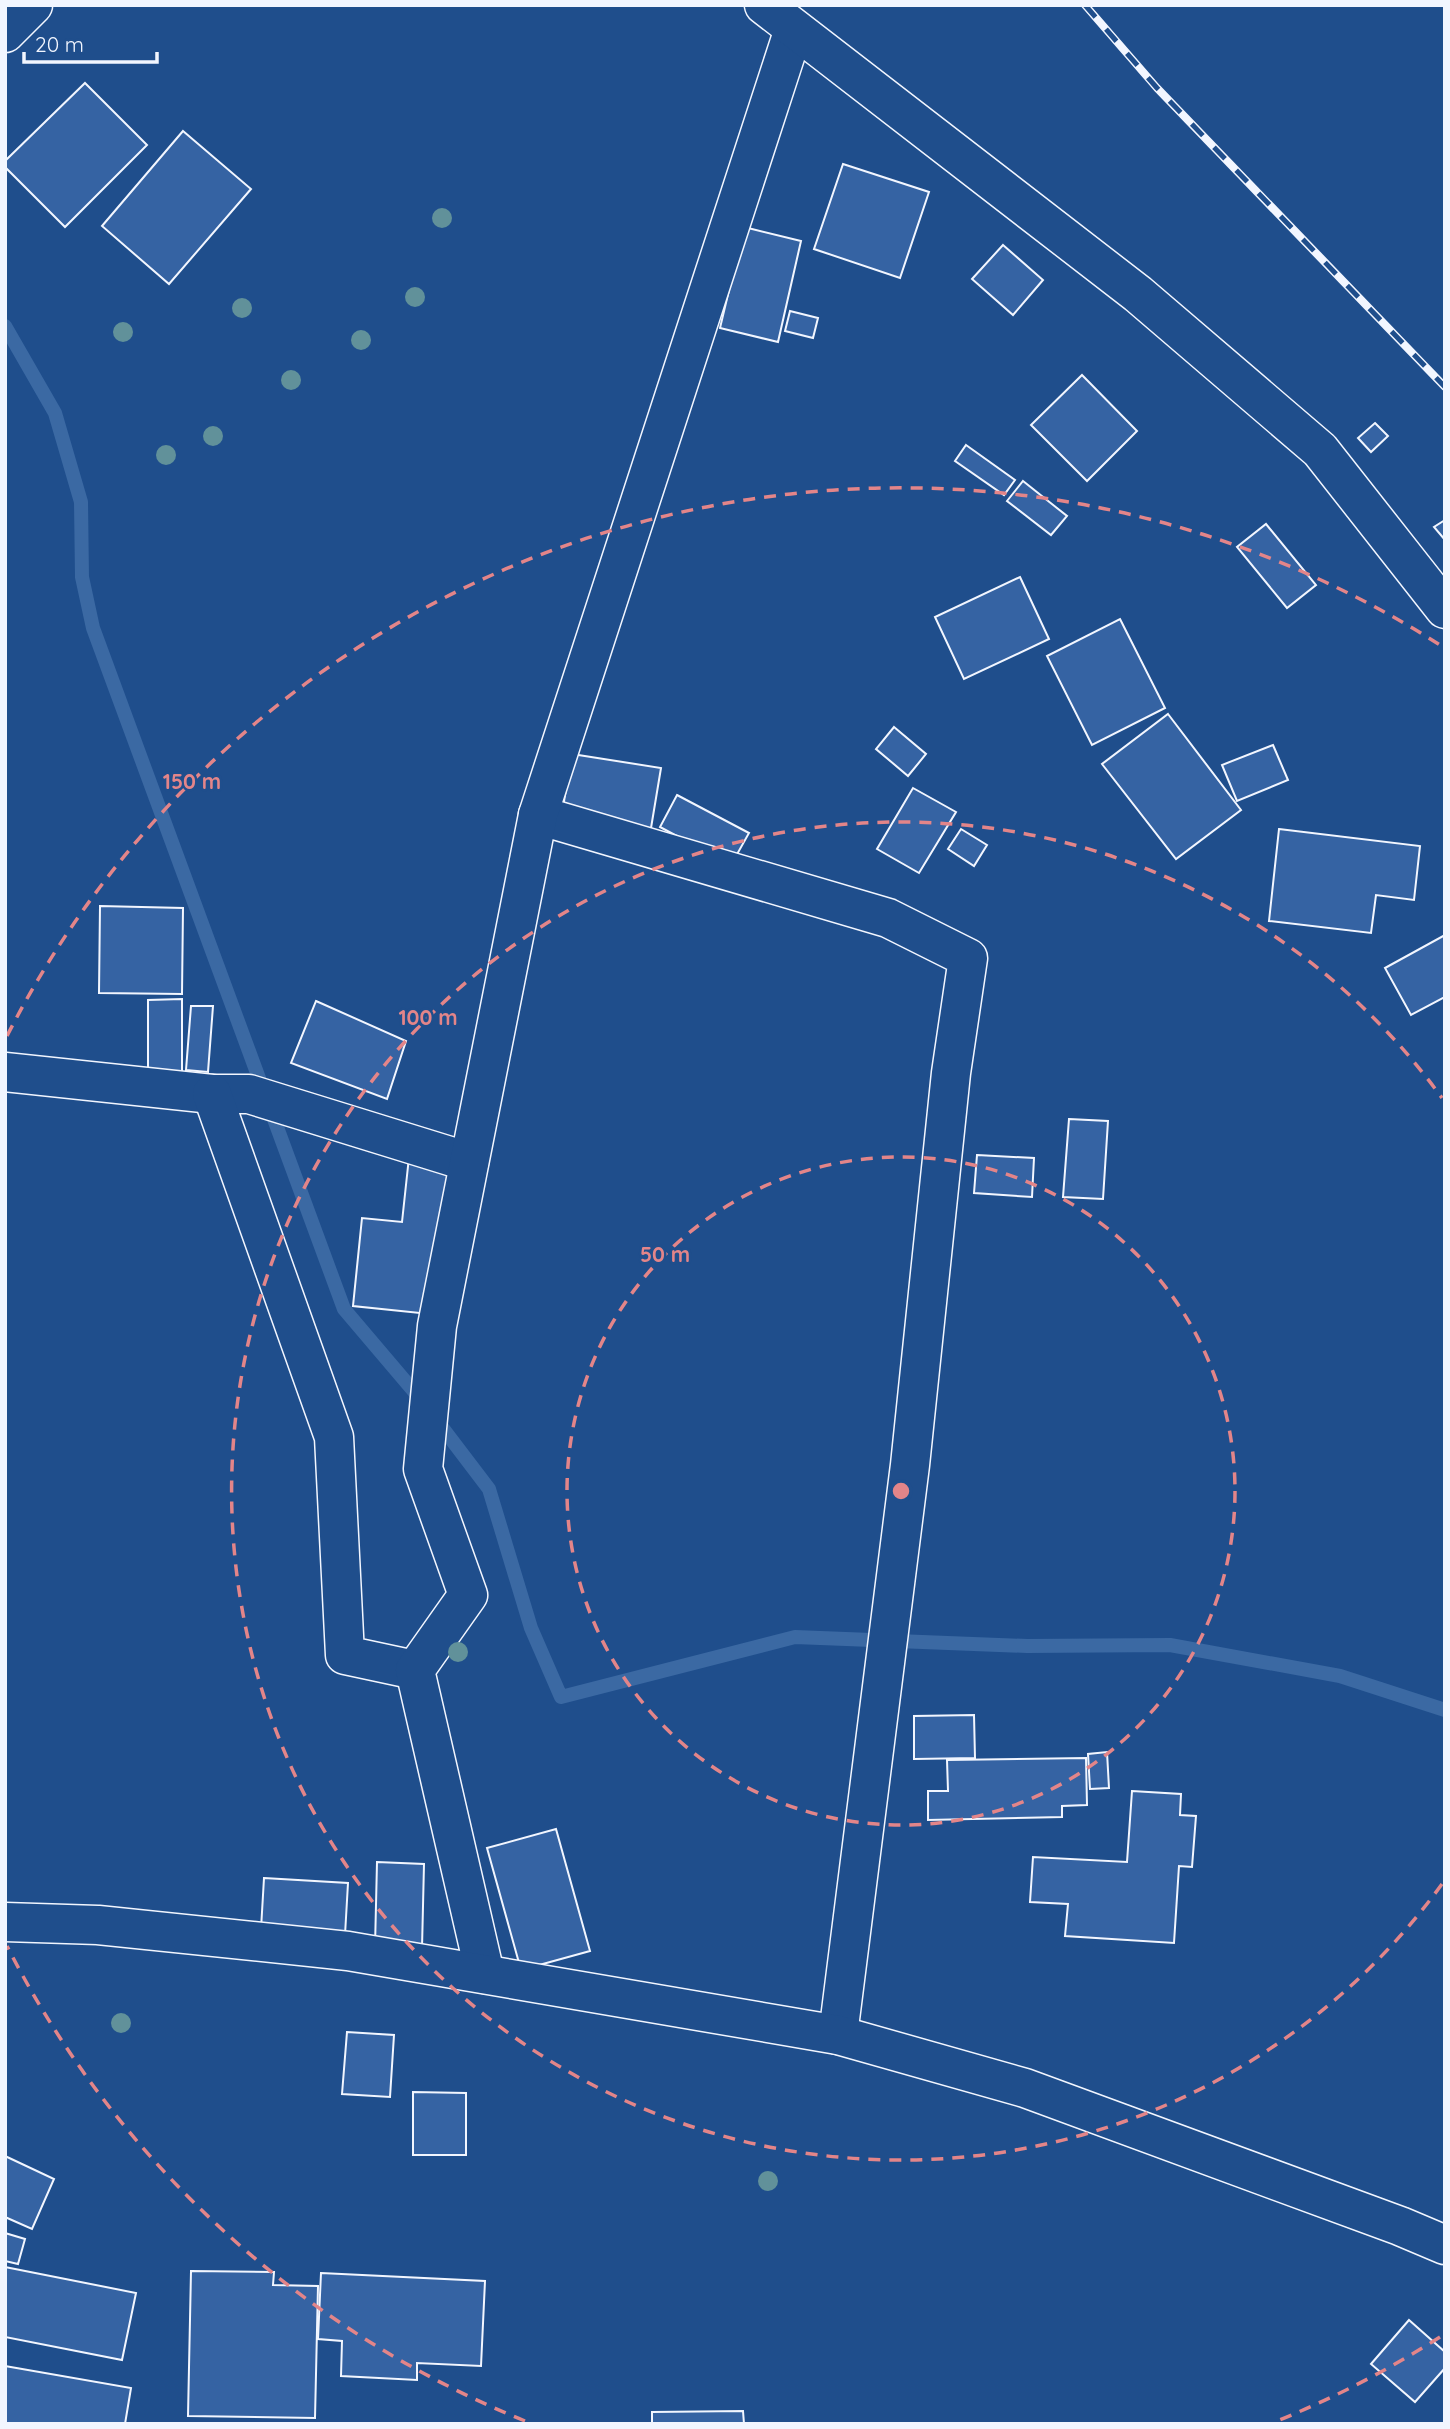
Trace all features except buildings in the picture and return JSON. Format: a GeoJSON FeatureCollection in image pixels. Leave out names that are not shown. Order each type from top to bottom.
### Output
{"type":"FeatureCollection","features":[{"type":"Feature","properties":{"kind":"street"},"geometry":{"type":"LineString","coordinates":[[5,33],[33,5]]}},
{"type":"Feature","properties":{"kind":"street"},"geometry":{"type":"LineString","coordinates":[[764,5],[1138,294],[1320,450],[1445,609]]}},
{"type":"Feature","properties":{"kind":"street"},"geometry":{"type":"LineString","coordinates":[[485,1974],[415,1670],[468,1595],[423,1469],[437,1326],[538,816],[794,29]]}},
{"type":"Feature","properties":{"kind":"street"},"geometry":{"type":"LineString","coordinates":[[538,816],[888,918],[968,958],[951,1073],[910,1465],[838,2035]]}},
{"type":"Feature","properties":{"kind":"street"},"geometry":{"type":"LineString","coordinates":[[5,1072],[230,1094],[315,1114],[470,1162]]}},
{"type":"Feature","properties":{"kind":"street"},"geometry":{"type":"LineString","coordinates":[[230,1094],[334,1437],[345,1655],[415,1670]]}},
{"type":"Feature","properties":{"kind":"street"},"geometry":{"type":"LineString","coordinates":[[5,1922],[98,1925],[348,1951],[838,2035],[1025,2088],[1445,2245]]}},
{"type":"Feature","properties":{"kind":"waterway"},"geometry":{"type":"LineString","coordinates":[[5,326],[55,413],[81,502],[82,577],[93,628],[344,1309],[423,1402]]}},
{"type":"Feature","properties":{"kind":"waterway"},"geometry":{"type":"LineString","coordinates":[[435,1418],[489,1489],[531,1628],[561,1697],[795,1637],[1027,1646],[1170,1645],[1340,1676],[1445,1710]]}},
{"type":"Feature","properties":{"kind":"railway"},"geometry":{"type":"LineString","coordinates":[[1085,5],[1157,88],[1445,387]]}}]}
